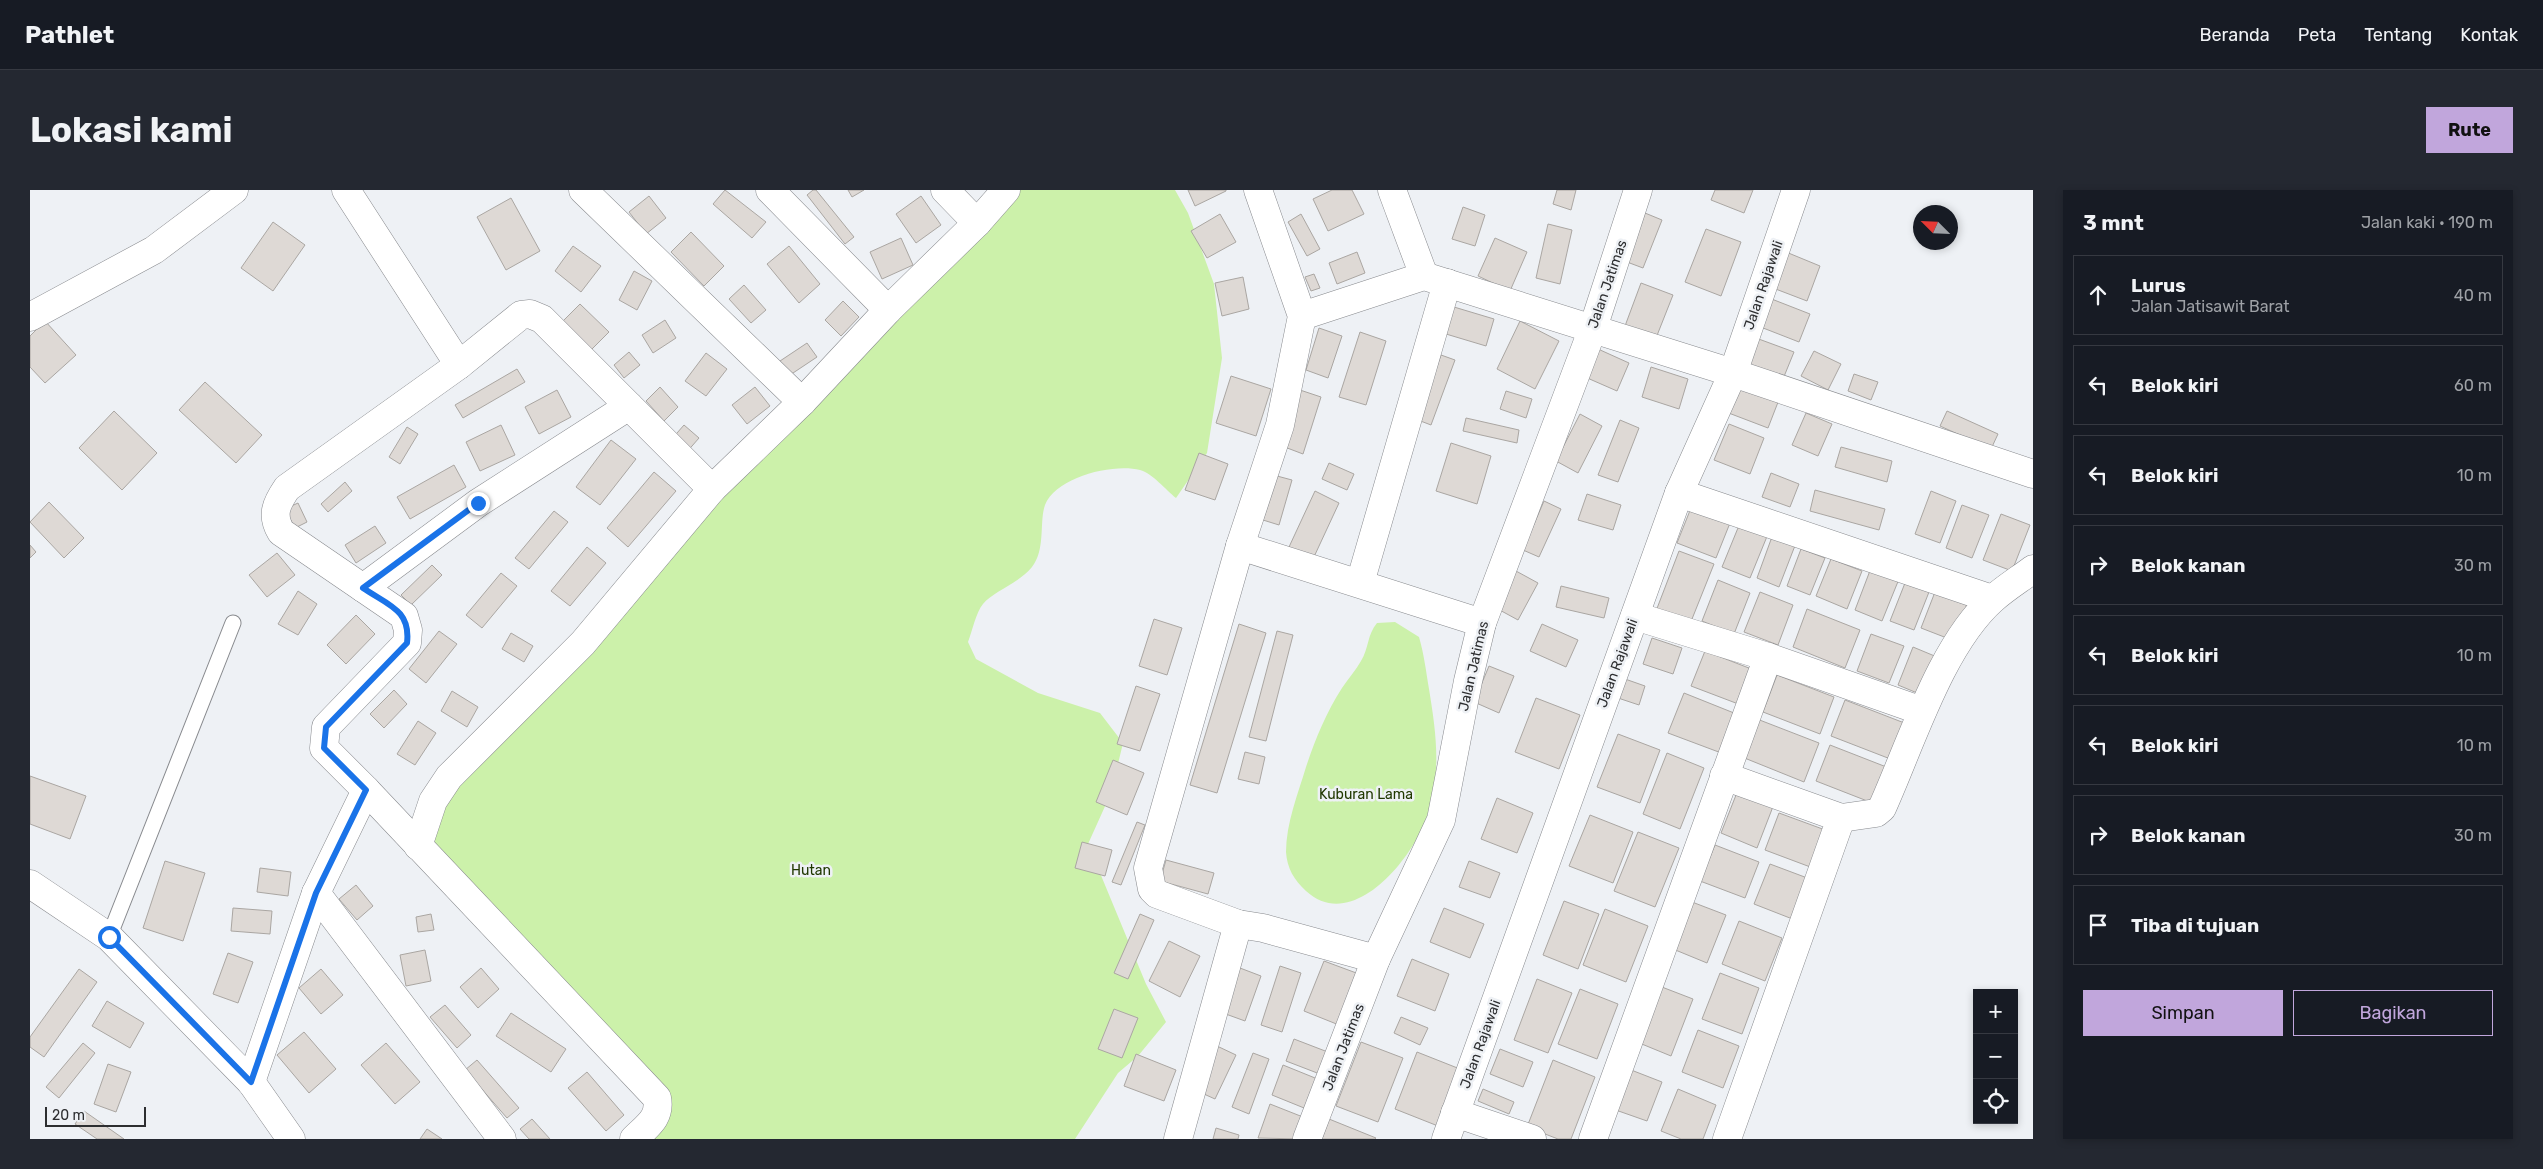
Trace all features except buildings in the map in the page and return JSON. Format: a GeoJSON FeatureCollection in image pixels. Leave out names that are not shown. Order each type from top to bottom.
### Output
{"type":"FeatureCollection","features":[{"type":"Feature","properties":{"kind":"street"},"geometry":{"type":"LineString","coordinates":[[30,318],[154,250],[234,190]]}},
{"type":"Feature","properties":{"kind":"street"},"geometry":{"type":"LineString","coordinates":[[346,190],[459,365]]}},
{"type":"Feature","properties":{"kind":"street"},"geometry":{"type":"LineString","coordinates":[[583,190],[802,402]]}},
{"type":"Feature","properties":{"kind":"street"},"geometry":{"type":"LineString","coordinates":[[770,190],[888,310]]}},
{"type":"Feature","properties":{"kind":"street"},"geometry":{"type":"LineString","coordinates":[[945,190],[977,223]]}},
{"type":"Feature","properties":{"kind":"street"},"geometry":{"type":"LineString","coordinates":[[418,846],[440,788],[583,642],[712,489],[802,402],[888,310],[977,223],[1006,190]]}},
{"type":"Feature","properties":{"kind":"street"},"geometry":{"type":"LineString","coordinates":[[1258,190],[1302,316],[1280,425],[1240,546],[1148,868],[1152,889],[1157,894],[1238,924],[1263,928],[1376,960]]}},
{"type":"Feature","properties":{"kind":"street"},"geometry":{"type":"LineString","coordinates":[[1360,582],[1436,279],[1392,190]]}},
{"type":"Feature","properties":{"kind":"street","name":"Jalan Jatimas"},"geometry":{"type":"LineString","coordinates":[[1307,1139],[1376,960],[1441,820],[1468,681],[1482,623],[1593,328],[1638,190]]}},
{"type":"Feature","properties":{"kind":"street","name":"Jalan Rajawali"},"geometry":{"type":"LineString","coordinates":[[1446,1139],[1679,493],[1733,373],[1796,190]]}},
{"type":"Feature","properties":{"kind":"street"},"geometry":{"type":"LineString","coordinates":[[1302,316],[1436,279],[1733,373],[2033,474]]}},
{"type":"Feature","properties":{"kind":"street"},"geometry":{"type":"LineString","coordinates":[[634,1139],[656,1116],[658,1108],[656,1098],[366,790],[324,748],[326,727],[407,643],[408,630],[404,616],[281,532],[275,522],[275,512],[278,501],[287,488],[459,365],[521,316],[530,314],[542,319],[712,489]]}},
{"type":"Feature","properties":{"kind":"street"},"geometry":{"type":"LineString","coordinates":[[363,588],[478,503],[629,406]]}},
{"type":"Feature","properties":{"kind":"street"},"geometry":{"type":"LineString","coordinates":[[1679,493],[1992,599]]}},
{"type":"Feature","properties":{"kind":"street"},"geometry":{"type":"LineString","coordinates":[[1240,546],[1360,582],[1482,623]]}},
{"type":"Feature","properties":{"kind":"street"},"geometry":{"type":"LineString","coordinates":[[1724,776],[1841,818],[1876,814],[1882,808],[1922,711],[1961,637],[1992,599],[2033,569]]}},
{"type":"Feature","properties":{"kind":"street"},"geometry":{"type":"LineString","coordinates":[[1634,616],[1768,657],[1922,711]]}},
{"type":"Feature","properties":{"kind":"street"},"geometry":{"type":"LineString","coordinates":[[1593,1139],[1768,657]]}},
{"type":"Feature","properties":{"kind":"street"},"geometry":{"type":"LineString","coordinates":[[251,1082],[316,893],[366,790]]}},
{"type":"Feature","properties":{"kind":"street"},"geometry":{"type":"LineString","coordinates":[[1727,1139],[1841,818]]}},
{"type":"Feature","properties":{"kind":"street"},"geometry":{"type":"LineString","coordinates":[[30,884],[109,937],[251,1082],[291,1139]]}},
{"type":"Feature","properties":{"kind":"street"},"geometry":{"type":"LineString","coordinates":[[316,893],[502,1139]]}},
{"type":"Feature","properties":{"kind":"street"},"geometry":{"type":"LineString","coordinates":[[1178,1139],[1238,924]]}},
{"type":"Feature","properties":{"kind":"street"},"geometry":{"type":"LineString","coordinates":[[1455,1114],[1532,1139]]}},
{"type":"Feature","properties":{"kind":"lane"},"geometry":{"type":"LineString","coordinates":[[109,937],[232,623]]}},
{"type":"Feature","properties":{"kind":"green space","name":"Hutan"},"geometry":{"type":"Polygon","coordinates":[[[1012,190],[1175,190],[1188,213],[1214,284],[1222,358],[1207,453],[1176,498],[1145,472],[1129,468],[1086,474],[1061,487],[1051,495],[1045,505],[1042,519],[1041,544],[1032,567],[983,604],[976,617],[968,642],[976,659],[1038,693],[1100,713],[1123,743],[1111,793],[1088,844],[1146,984],[1166,1022],[1138,1056],[1118,1073],[1075,1139],[634,1139],[656,1116],[418,846],[433,801],[1012,190]]]}},
{"type":"Feature","properties":{"kind":"green space","name":"Kuburan Lama"},"geometry":{"type":"Polygon","coordinates":[[[1395,622],[1419,637],[1422,650],[1432,705],[1436,752],[1435,784],[1432,800],[1420,833],[1409,851],[1379,885],[1362,897],[1343,903],[1324,902],[1306,891],[1298,883],[1290,868],[1286,852],[1290,819],[1309,757],[1331,707],[1361,661],[1371,632],[1377,623],[1395,622]]]}},
{"type":"Feature","properties":{"kind":"route"},"geometry":{"type":"LineString","coordinates":[[109,937],[251,1082],[316,893],[366,790],[324,748],[326,727],[407,643],[408,630],[404,616],[363,588],[478,503]]}}]}
